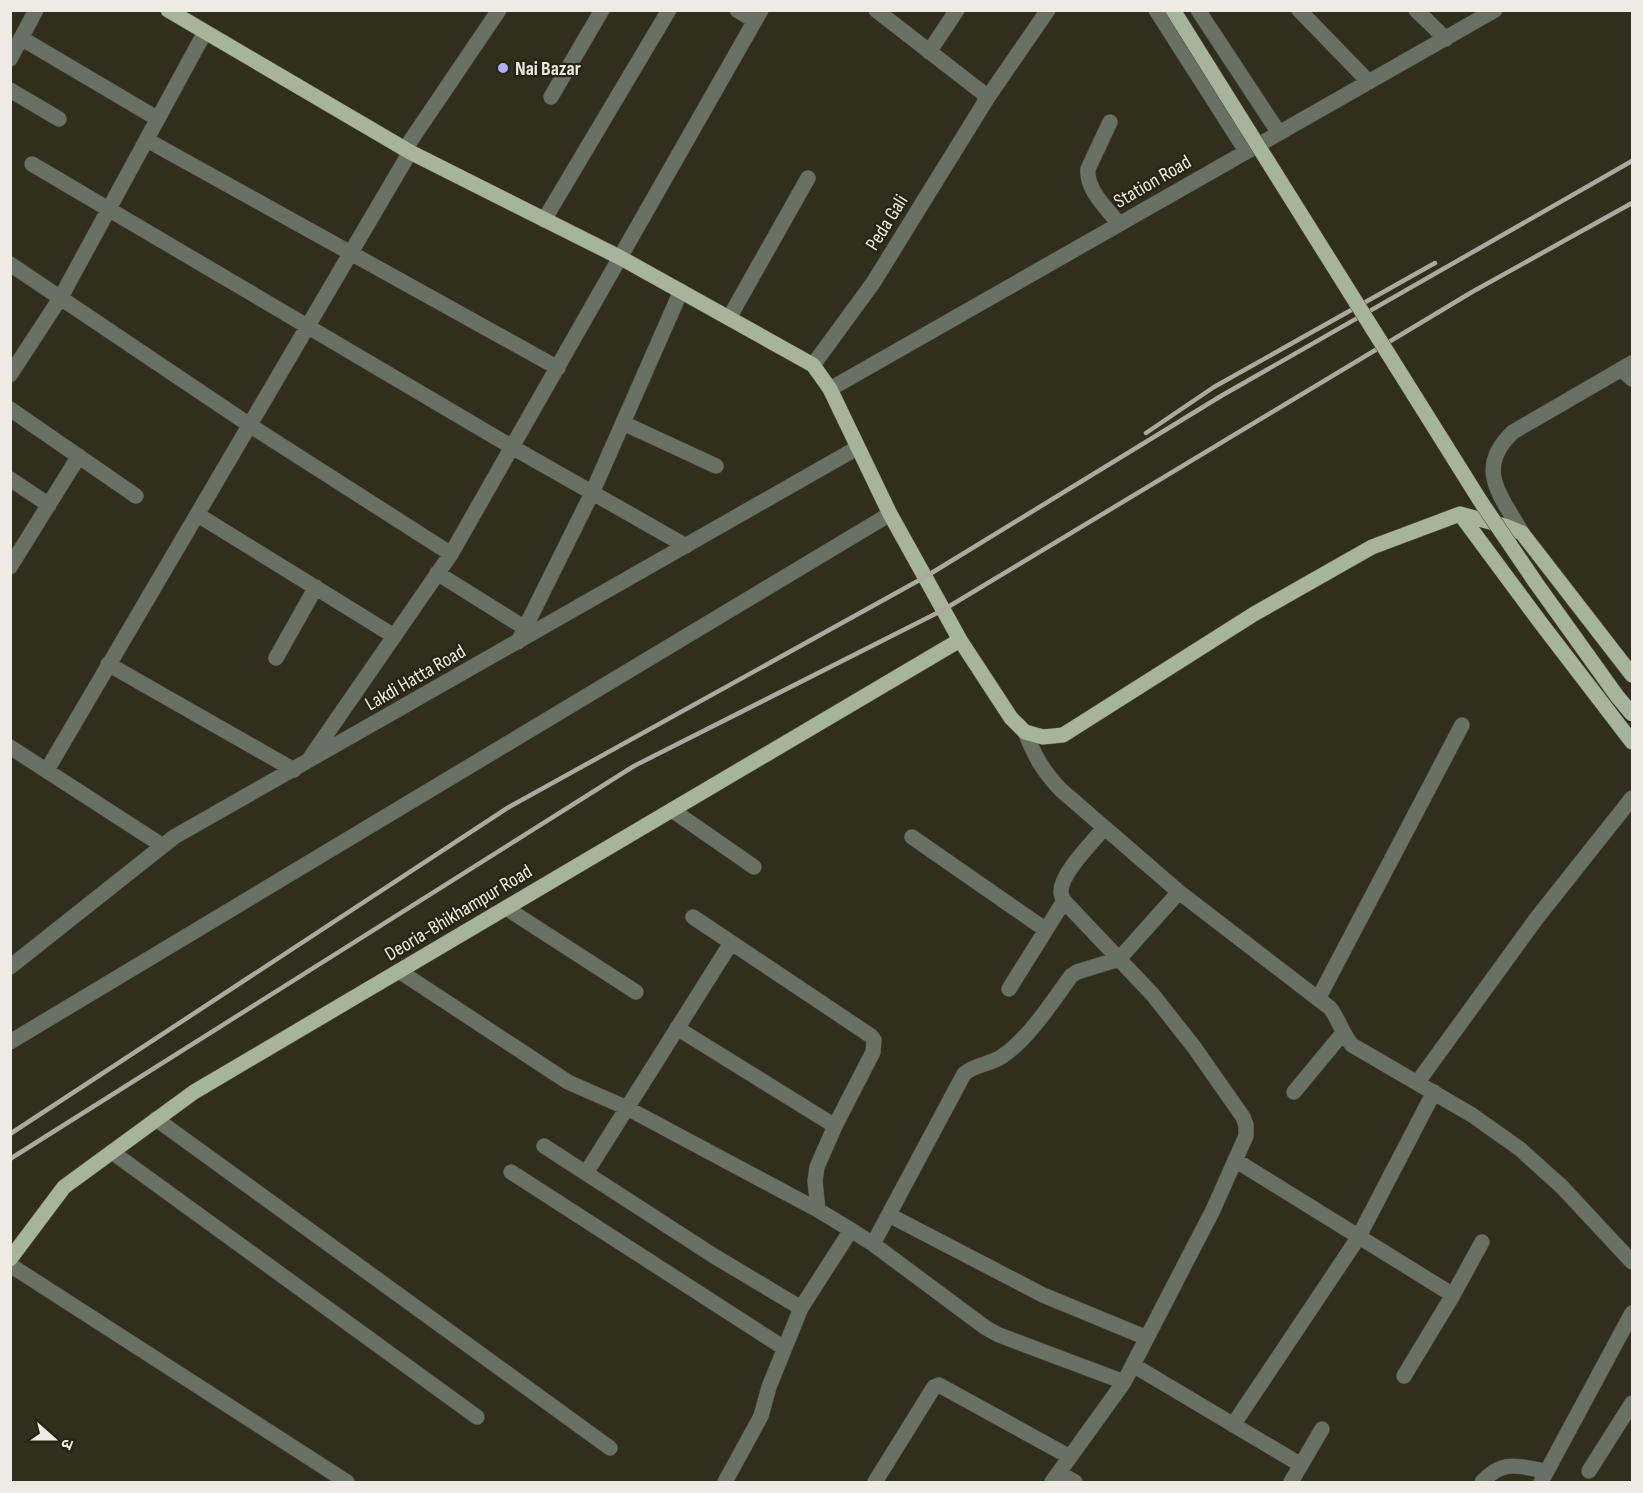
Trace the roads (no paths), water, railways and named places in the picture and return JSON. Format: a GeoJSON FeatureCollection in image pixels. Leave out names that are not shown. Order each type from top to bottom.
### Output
{"type":"FeatureCollection","features":[{"type":"Feature","properties":{"kind":"main road"},"geometry":{"type":"LineString","coordinates":[[168,10],[408,151],[621,258],[813,365],[830,389],[890,514],[960,640],[1011,718],[1025,732],[1043,737],[1063,735],[1254,614],[1372,547],[1460,513],[1522,533],[1632,674]]}},
{"type":"Feature","properties":{"kind":"main road"},"geometry":{"type":"LineString","coordinates":[[1173,10],[1481,502],[1536,583],[1632,714]]}},
{"type":"Feature","properties":{"kind":"main road"},"geometry":{"type":"LineString","coordinates":[[1460,513],[1632,742]]}},
{"type":"Feature","properties":{"kind":"main road","name":"Deoria-Bhikhampur Road"},"geometry":{"type":"LineString","coordinates":[[10,1259],[64,1187],[194,1092],[960,640]]}},
{"type":"Feature","properties":{"kind":"street"},"geometry":{"type":"LineString","coordinates":[[10,59],[36,10]]}},
{"type":"Feature","properties":{"kind":"street"},"geometry":{"type":"LineString","coordinates":[[47,770],[310,327],[408,151],[499,10]]}},
{"type":"Feature","properties":{"kind":"street"},"geometry":{"type":"LineString","coordinates":[[551,97],[602,10]]}},
{"type":"Feature","properties":{"kind":"street"},"geometry":{"type":"LineString","coordinates":[[544,220],[669,10]]}},
{"type":"Feature","properties":{"kind":"street"},"geometry":{"type":"LineString","coordinates":[[108,664],[300,766],[451,554],[758,16],[737,10]]}},
{"type":"Feature","properties":{"kind":"street"},"geometry":{"type":"LineString","coordinates":[[876,10],[988,97]]}},
{"type":"Feature","properties":{"kind":"street"},"geometry":{"type":"LineString","coordinates":[[929,52],[957,10]]}},
{"type":"Feature","properties":{"kind":"street","name":"Peda Gali"},"geometry":{"type":"LineString","coordinates":[[813,365],[873,284],[988,97],[1048,10]]}},
{"type":"Feature","properties":{"kind":"street"},"geometry":{"type":"LineString","coordinates":[[1156,10],[1246,151]]}},
{"type":"Feature","properties":{"kind":"street"},"geometry":{"type":"LineString","coordinates":[[1198,10],[1279,133]]}},
{"type":"Feature","properties":{"kind":"street"},"geometry":{"type":"LineString","coordinates":[[1299,10],[1369,82]]}},
{"type":"Feature","properties":{"kind":"street"},"geometry":{"type":"LineString","coordinates":[[1416,10],[1446,39]]}},
{"type":"Feature","properties":{"kind":"street","name":"Station Road"},"geometry":{"type":"LineString","coordinates":[[830,389],[1495,10]]}},
{"type":"Feature","properties":{"kind":"street"},"geometry":{"type":"LineString","coordinates":[[10,375],[61,297],[206,32]]}},
{"type":"Feature","properties":{"kind":"street"},"geometry":{"type":"LineString","coordinates":[[21,38],[158,119]]}},
{"type":"Feature","properties":{"kind":"street"},"geometry":{"type":"LineString","coordinates":[[10,90],[59,119]]}},
{"type":"Feature","properties":{"kind":"street"},"geometry":{"type":"LineString","coordinates":[[1110,122],[1088,168],[1088,177],[1091,186],[1119,224]]}},
{"type":"Feature","properties":{"kind":"street"},"geometry":{"type":"LineString","coordinates":[[147,140],[558,368]]}},
{"type":"Feature","properties":{"kind":"street"},"geometry":{"type":"LineString","coordinates":[[32,164],[512,447],[686,546]]}},
{"type":"Feature","properties":{"kind":"street"},"geometry":{"type":"LineString","coordinates":[[729,318],[808,178]]}},
{"type":"Feature","properties":{"kind":"street"},"geometry":{"type":"LineString","coordinates":[[10,264],[251,426],[451,554]]}},
{"type":"Feature","properties":{"kind":"street"},"geometry":{"type":"LineString","coordinates":[[518,642],[592,493],[681,291]]}},
{"type":"Feature","properties":{"kind":"street"},"geometry":{"type":"LineString","coordinates":[[1522,533],[1493,481],[1492,467],[1495,454],[1502,443],[1513,432],[1629,371]]}},
{"type":"Feature","properties":{"kind":"street"},"geometry":{"type":"LineString","coordinates":[[10,409],[136,496]]}},
{"type":"Feature","properties":{"kind":"street"},"geometry":{"type":"LineString","coordinates":[[623,423],[716,465]]}},
{"type":"Feature","properties":{"kind":"street","name":"Lakdi Hatta Road"},"geometry":{"type":"LineString","coordinates":[[10,967],[174,837],[857,448]]}},
{"type":"Feature","properties":{"kind":"street"},"geometry":{"type":"LineString","coordinates":[[10,567],[79,456]]}},
{"type":"Feature","properties":{"kind":"street"},"geometry":{"type":"LineString","coordinates":[[10,479],[49,506]]}},
{"type":"Feature","properties":{"kind":"street"},"geometry":{"type":"LineString","coordinates":[[198,514],[394,636]]}},
{"type":"Feature","properties":{"kind":"street"},"geometry":{"type":"LineString","coordinates":[[10,1042],[890,514]]}},
{"type":"Feature","properties":{"kind":"street"},"geometry":{"type":"LineString","coordinates":[[437,573],[525,628]]}},
{"type":"Feature","properties":{"kind":"street"},"geometry":{"type":"LineString","coordinates":[[276,658],[316,587]]}},
{"type":"Feature","properties":{"kind":"street"},"geometry":{"type":"LineString","coordinates":[[1318,999],[1462,725]]}},
{"type":"Feature","properties":{"kind":"street"},"geometry":{"type":"LineString","coordinates":[[1025,732],[1036,760],[1061,790],[1179,892],[1318,999],[1337,1016],[1343,1033],[1352,1045],[1472,1115],[1520,1149],[1631,1254]]}},
{"type":"Feature","properties":{"kind":"street"},"geometry":{"type":"LineString","coordinates":[[10,747],[163,846]]}},
{"type":"Feature","properties":{"kind":"street"},"geometry":{"type":"LineString","coordinates":[[1417,1083],[1536,919],[1632,798]]}},
{"type":"Feature","properties":{"kind":"street"},"geometry":{"type":"LineString","coordinates":[[672,810],[754,867]]}},
{"type":"Feature","properties":{"kind":"street"},"geometry":{"type":"LineString","coordinates":[[1075,1482],[1055,1478],[1124,1382],[1213,1210],[1246,1136],[1243,1117],[1194,1047],[1153,995],[1064,901],[1061,893],[1062,884],[1104,828]]}},
{"type":"Feature","properties":{"kind":"street"},"geometry":{"type":"LineString","coordinates":[[912,837],[1046,930]]}},
{"type":"Feature","properties":{"kind":"street"},"geometry":{"type":"LineString","coordinates":[[873,1244],[964,1074],[971,1067],[1000,1058],[1010,1050],[1029,1031],[1071,976],[1119,959],[1179,892]]}},
{"type":"Feature","properties":{"kind":"street"},"geometry":{"type":"LineString","coordinates":[[1009,988],[1064,901]]}},
{"type":"Feature","properties":{"kind":"street"},"geometry":{"type":"LineString","coordinates":[[506,908],[636,992]]}},
{"type":"Feature","properties":{"kind":"street"},"geometry":{"type":"LineString","coordinates":[[693,917],[874,1040],[873,1052],[835,1126],[815,1173],[818,1210]]}},
{"type":"Feature","properties":{"kind":"street"},"geometry":{"type":"LineString","coordinates":[[586,1173],[731,943]]}},
{"type":"Feature","properties":{"kind":"street"},"geometry":{"type":"LineString","coordinates":[[399,971],[568,1082],[627,1108],[818,1210],[873,1244],[993,1331],[1124,1382]]}},
{"type":"Feature","properties":{"kind":"street"},"geometry":{"type":"LineString","coordinates":[[677,1028],[835,1126]]}},
{"type":"Feature","properties":{"kind":"street"},"geometry":{"type":"LineString","coordinates":[[1294,1092],[1343,1033]]}},
{"type":"Feature","properties":{"kind":"street"},"geometry":{"type":"LineString","coordinates":[[1233,1425],[1358,1238],[1434,1092]]}},
{"type":"Feature","properties":{"kind":"street"},"geometry":{"type":"LineString","coordinates":[[156,1119],[610,1448]]}},
{"type":"Feature","properties":{"kind":"street"},"geometry":{"type":"LineString","coordinates":[[544,1146],[714,1256],[801,1308]]}},
{"type":"Feature","properties":{"kind":"street"},"geometry":{"type":"LineString","coordinates":[[112,1152],[477,1417]]}},
{"type":"Feature","properties":{"kind":"street"},"geometry":{"type":"LineString","coordinates":[[1235,1160],[1453,1295]]}},
{"type":"Feature","properties":{"kind":"street"},"geometry":{"type":"LineString","coordinates":[[511,1172],[784,1348]]}},
{"type":"Feature","properties":{"kind":"street"},"geometry":{"type":"LineString","coordinates":[[889,1215],[1043,1295],[1147,1338]]}},
{"type":"Feature","properties":{"kind":"street"},"geometry":{"type":"LineString","coordinates":[[729,1481],[761,1416],[784,1348],[801,1308],[850,1230]]}},
{"type":"Feature","properties":{"kind":"street"},"geometry":{"type":"LineString","coordinates":[[1404,1376],[1482,1242]]}},
{"type":"Feature","properties":{"kind":"street"},"geometry":{"type":"LineString","coordinates":[[10,1265],[347,1482]]}},
{"type":"Feature","properties":{"kind":"street"},"geometry":{"type":"LineString","coordinates":[[1482,1482],[1498,1467],[1508,1466],[1544,1477],[1632,1313]]}},
{"type":"Feature","properties":{"kind":"street"},"geometry":{"type":"LineString","coordinates":[[1133,1365],[1301,1465]]}},
{"type":"Feature","properties":{"kind":"street"},"geometry":{"type":"LineString","coordinates":[[875,1482],[934,1387],[939,1385],[1070,1457]]}},
{"type":"Feature","properties":{"kind":"street"},"geometry":{"type":"LineString","coordinates":[[1589,1471],[1632,1403]]}},
{"type":"Feature","properties":{"kind":"street"},"geometry":{"type":"LineString","coordinates":[[1291,1482],[1322,1429]]}},
{"type":"Feature","properties":{"kind":"railway"},"geometry":{"type":"LineString","coordinates":[[10,1134],[509,807],[925,577],[1221,396],[1632,161]]}},
{"type":"Feature","properties":{"kind":"railway"},"geometry":{"type":"LineString","coordinates":[[10,1159],[634,766],[943,610],[1472,292],[1632,203]]}},
{"type":"Feature","properties":{"kind":"railway"},"geometry":{"type":"LineString","coordinates":[[1146,433],[1214,387],[1435,263]]}},
{"type":"Feature","properties":{"kind":"place","name":"Nai Bazar"},"geometry":{"type":"Point","coordinates":[503,68]}}]}
